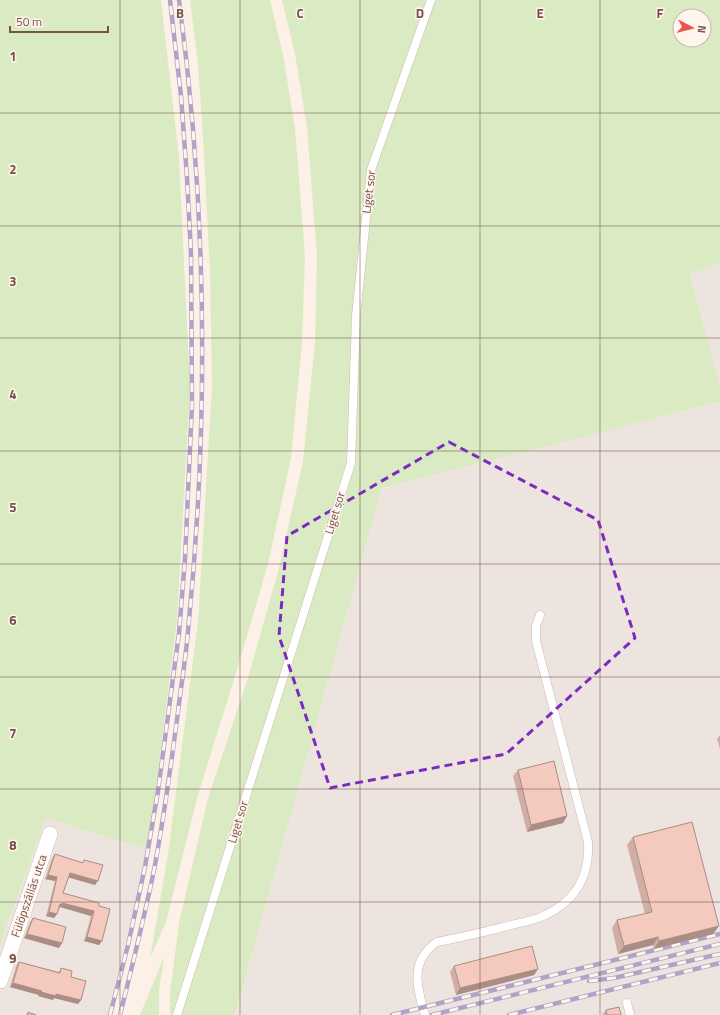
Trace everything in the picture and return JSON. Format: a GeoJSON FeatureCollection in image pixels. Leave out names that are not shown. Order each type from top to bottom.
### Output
{"type":"FeatureCollection","features":[{"type":"Feature","properties":{"kind":"street","name":"Fülöpszállás utca"},"geometry":{"type":"LineString","coordinates":[[0,981],[50,834]]}},
{"type":"Feature","properties":{"kind":"lane","name":"Liget sor"},"geometry":{"type":"LineString","coordinates":[[177,1015],[351,463],[356,316],[371,170],[431,0]]}},
{"type":"Feature","properties":{"kind":"lane"},"geometry":{"type":"LineString","coordinates":[[425,1015],[417,984],[417,972],[420,961],[430,947],[437,942],[540,917],[552,911],[573,894],[580,886],[585,875],[588,842],[536,641],[536,626],[540,616]]}},
{"type":"Feature","properties":{"kind":"lane"},"geometry":{"type":"LineString","coordinates":[[627,1003],[630,1015]]}},
{"type":"Feature","properties":{"kind":"highlighted area"},"geometry":{"type":"Polygon","coordinates":[[[449,442],[598,520],[635,638],[506,754],[330,788],[279,636],[287,536],[449,442]]]}},
{"type":"Feature","properties":{"kind":"shaded area"},"geometry":{"type":"Polygon","coordinates":[[[720,263],[720,387],[690,272],[720,263]]]}},
{"type":"Feature","properties":{"kind":"shaded area"},"geometry":{"type":"Polygon","coordinates":[[[720,402],[720,1015],[235,1015],[382,488],[720,402]]]}},
{"type":"Feature","properties":{"kind":"shaded area"},"geometry":{"type":"Polygon","coordinates":[[[46,818],[148,850],[108,1015],[0,1015],[0,945],[46,818]]]}},
{"type":"Feature","properties":{"kind":"green space"},"geometry":{"type":"Polygon","coordinates":[[[0,0],[161,0],[179,158],[190,388],[177,621],[148,850],[46,818],[0,945],[0,0]]]}},
{"type":"Feature","properties":{"kind":"green space"},"geometry":{"type":"Polygon","coordinates":[[[190,0],[270,0],[283,55],[295,128],[305,257],[302,342],[291,458],[268,564],[198,795],[166,922],[150,959],[168,854],[198,622],[212,387],[210,271],[204,154],[198,64],[190,0]]]}},
{"type":"Feature","properties":{"kind":"green space"},"geometry":{"type":"Polygon","coordinates":[[[282,0],[720,0],[720,263],[690,273],[720,387],[720,402],[382,488],[235,1015],[170,1015],[170,993],[179,923],[208,798],[248,678],[279,568],[303,461],[315,343],[317,256],[307,127],[295,54],[282,0]]]}},
{"type":"Feature","properties":{"kind":"green space"},"geometry":{"type":"Polygon","coordinates":[[[164,957],[159,991],[159,1015],[140,1015],[164,957]]]}},
{"type":"Feature","properties":{"kind":"building"},"geometry":{"type":"Polygon","coordinates":[[[554,761],[567,816],[531,825],[518,770],[554,761]]]}},
{"type":"Feature","properties":{"kind":"building"},"geometry":{"type":"Polygon","coordinates":[[[692,822],[719,926],[659,941],[658,937],[624,946],[617,920],[652,912],[633,837],[692,822]]]}},
{"type":"Feature","properties":{"kind":"building"},"geometry":{"type":"Polygon","coordinates":[[[55,854],[83,863],[84,860],[103,865],[98,881],[70,873],[63,893],[99,903],[99,906],[110,909],[102,941],[87,937],[94,911],[62,903],[62,905],[60,904],[57,914],[49,912],[57,877],[48,875],[55,854]]]}},
{"type":"Feature","properties":{"kind":"building"},"geometry":{"type":"Polygon","coordinates":[[[33,918],[66,927],[62,943],[27,934],[33,918]]]}},
{"type":"Feature","properties":{"kind":"building"},"geometry":{"type":"Polygon","coordinates":[[[532,946],[538,969],[460,988],[454,966],[532,946]]]}},
{"type":"Feature","properties":{"kind":"building"},"geometry":{"type":"Polygon","coordinates":[[[19,962],[60,973],[61,968],[72,971],[71,977],[86,981],[81,1000],[56,994],[56,996],[13,983],[19,962]]]}},
{"type":"Feature","properties":{"kind":"building"},"geometry":{"type":"Polygon","coordinates":[[[619,1007],[621,1015],[607,1015],[606,1010],[619,1007]]]}},
{"type":"Feature","properties":{"kind":"building"},"geometry":{"type":"Polygon","coordinates":[[[28,1012],[36,1015],[27,1015],[28,1012]]]}},
{"type":"Feature","properties":{"kind":"railway"},"geometry":{"type":"LineString","coordinates":[[110,1015],[128,945],[145,867],[158,791],[179,633],[185,559],[192,405],[191,253],[181,96],[170,0]]}},
{"type":"Feature","properties":{"kind":"railway"},"geometry":{"type":"LineString","coordinates":[[120,1015],[138,943],[158,850],[187,641],[195,552],[202,395],[200,236],[195,157],[179,0]]}},
{"type":"Feature","properties":{"kind":"railway"},"geometry":{"type":"LineString","coordinates":[[392,1015],[720,934]]}},
{"type":"Feature","properties":{"kind":"railway"},"geometry":{"type":"LineString","coordinates":[[432,1015],[720,944]]}},
{"type":"Feature","properties":{"kind":"railway"},"geometry":{"type":"LineString","coordinates":[[589,981],[614,978],[720,954]]}},
{"type":"Feature","properties":{"kind":"railway"},"geometry":{"type":"LineString","coordinates":[[509,1015],[720,963]]}}]}
